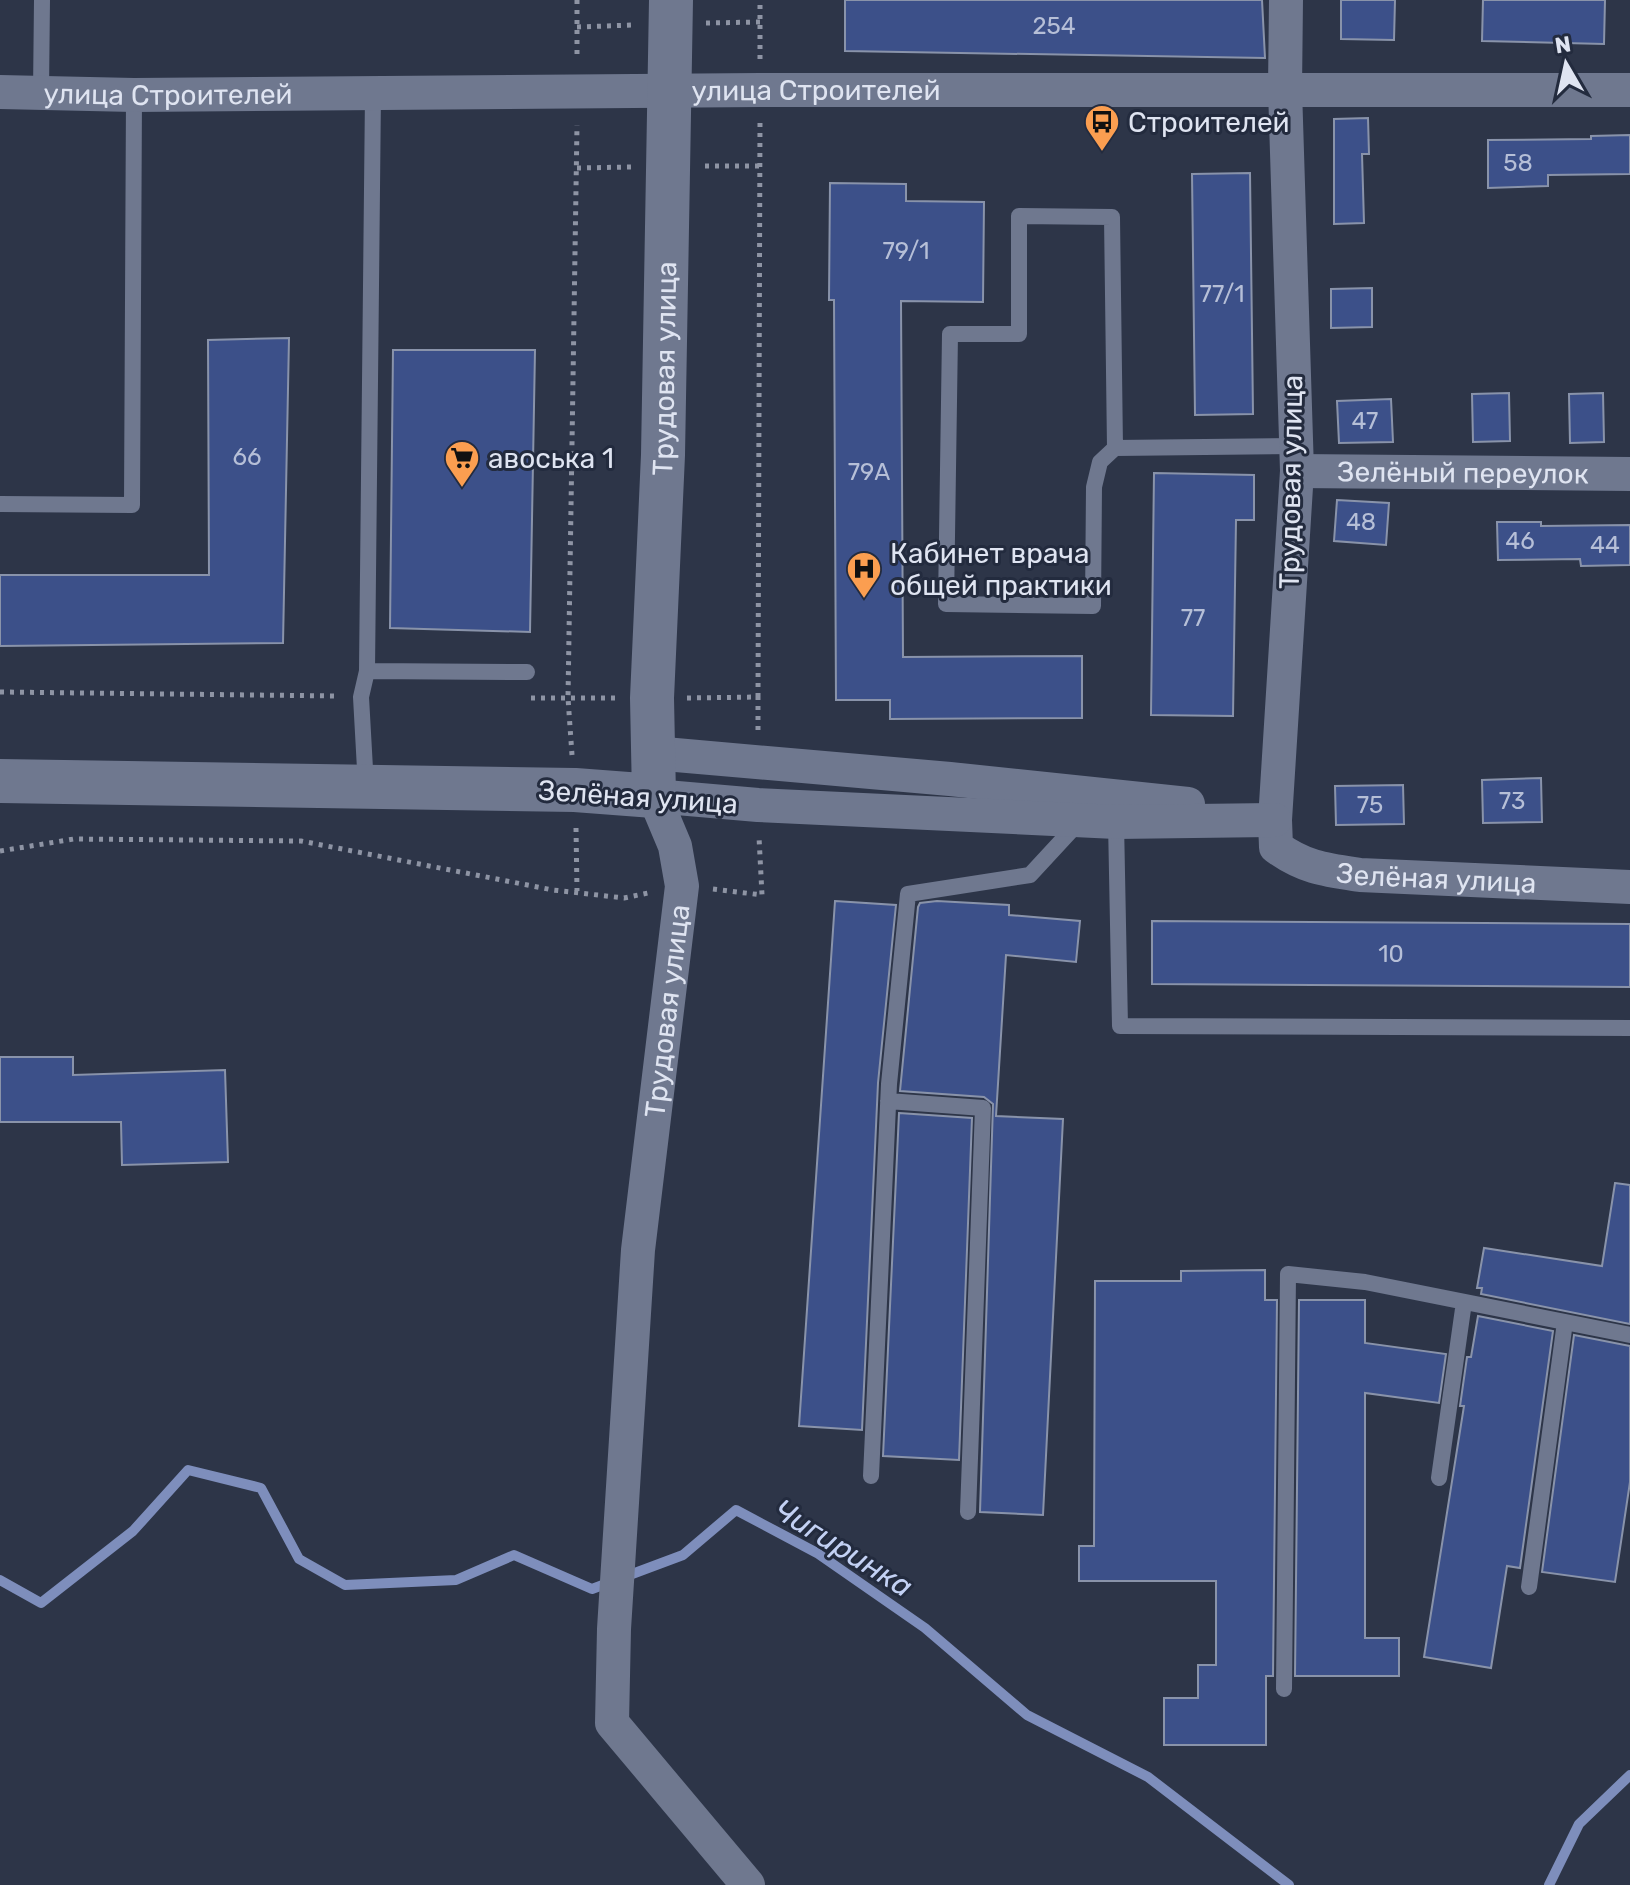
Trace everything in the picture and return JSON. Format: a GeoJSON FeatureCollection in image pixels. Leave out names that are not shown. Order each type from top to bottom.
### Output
{"type":"FeatureCollection","features":[{"type":"Feature","properties":{"kind":"street","name":"Трудовая улица"},"geometry":{"type":"LineString","coordinates":[[671,0],[663,455],[652,698],[654,796],[675,846],[682,886],[638,1250],[615,1603],[612,1723],[748,1885]]}},
{"type":"Feature","properties":{"kind":"street","name":"Трудовая улица"},"geometry":{"type":"LineString","coordinates":[[1275,820],[1296,458],[1285,89],[1286,0]]}},
{"type":"Feature","properties":{"kind":"street","name":"улица Строителей"},"geometry":{"type":"LineString","coordinates":[[0,92],[134,95],[760,90],[1630,90]]}},
{"type":"Feature","properties":{"kind":"street","name":"Зелёный переулок"},"geometry":{"type":"LineString","coordinates":[[1296,458],[1630,474]]}},
{"type":"Feature","properties":{"kind":"street","name":"Зелёная улица"},"geometry":{"type":"LineString","coordinates":[[653,753],[759,760],[1120,795],[1275,820]]}},
{"type":"Feature","properties":{"kind":"street","name":"Зелёная улица"},"geometry":{"type":"LineString","coordinates":[[0,781],[575,790],[758,805],[1080,821],[1275,820]]}},
{"type":"Feature","properties":{"kind":"street","name":"Зелёная улица"},"geometry":{"type":"LineString","coordinates":[[1275,820],[1276,847],[1295,861],[1317,869],[1360,875],[1630,887]]}},
{"type":"Feature","properties":{"kind":"lane"},"geometry":{"type":"LineString","coordinates":[[41,92],[42,0]]}},
{"type":"Feature","properties":{"kind":"lane"},"geometry":{"type":"LineString","coordinates":[[366,787],[361,697],[367,671],[373,93]]}},
{"type":"Feature","properties":{"kind":"lane"},"geometry":{"type":"LineString","coordinates":[[0,504],[132,505],[134,95]]}},
{"type":"Feature","properties":{"kind":"lane"},"geometry":{"type":"LineString","coordinates":[[1115,448],[1112,217],[1019,216],[1019,334],[950,334],[946,604],[1093,606],[1094,487],[1100,462],[1115,448],[1296,458]]}},
{"type":"Feature","properties":{"kind":"lane"},"geometry":{"type":"LineString","coordinates":[[367,671],[527,672]]}},
{"type":"Feature","properties":{"kind":"lane"},"geometry":{"type":"LineString","coordinates":[[871,1476],[888,1101],[908,894],[1030,875],[1080,821]]}},
{"type":"Feature","properties":{"kind":"lane"},"geometry":{"type":"LineString","coordinates":[[1116,822],[1120,1026],[1630,1028]]}},
{"type":"Feature","properties":{"kind":"lane"},"geometry":{"type":"LineString","coordinates":[[888,1101],[983,1108],[968,1512]]}},
{"type":"Feature","properties":{"kind":"lane"},"geometry":{"type":"LineString","coordinates":[[1284,1689],[1288,1274],[1365,1282],[1630,1335]]}},
{"type":"Feature","properties":{"kind":"lane"},"geometry":{"type":"LineString","coordinates":[[1439,1478],[1464,1302]]}},
{"type":"Feature","properties":{"kind":"lane"},"geometry":{"type":"LineString","coordinates":[[1529,1587],[1565,1322]]}},
{"type":"Feature","properties":{"kind":"path"},"geometry":{"type":"LineString","coordinates":[[577,0],[568,698],[575,790],[577,891]]}},
{"type":"Feature","properties":{"kind":"path"},"geometry":{"type":"LineString","coordinates":[[759,760],[760,0]]}},
{"type":"Feature","properties":{"kind":"path"},"geometry":{"type":"LineString","coordinates":[[0,692],[361,697]]}},
{"type":"Feature","properties":{"kind":"path"},"geometry":{"type":"LineString","coordinates":[[520,698],[758,697]]}},
{"type":"Feature","properties":{"kind":"path"},"geometry":{"type":"LineString","coordinates":[[0,851],[74,839],[301,841],[553,890],[624,898],[682,886],[762,895],[758,805]]}},
{"type":"Feature","properties":{"kind":"building"},"geometry":{"type":"Polygon","coordinates":[[[845,0],[1262,0],[1265,58],[845,51],[845,0]]]}},
{"type":"Feature","properties":{"kind":"building"},"geometry":{"type":"Polygon","coordinates":[[[1341,0],[1395,0],[1394,40],[1341,39],[1341,0]]]}},
{"type":"Feature","properties":{"kind":"building"},"geometry":{"type":"Polygon","coordinates":[[[1483,0],[1605,0],[1604,44],[1482,41],[1483,0]]]}},
{"type":"Feature","properties":{"kind":"building"},"geometry":{"type":"Polygon","coordinates":[[[1368,118],[1369,154],[1362,154],[1364,223],[1334,224],[1334,119],[1368,118]]]}},
{"type":"Feature","properties":{"kind":"building"},"geometry":{"type":"Polygon","coordinates":[[[1630,135],[1630,174],[1548,175],[1548,186],[1488,188],[1488,140],[1591,139],[1591,136],[1630,135]]]}},
{"type":"Feature","properties":{"kind":"building"},"geometry":{"type":"Polygon","coordinates":[[[1250,173],[1253,414],[1195,415],[1192,174],[1250,173]]]}},
{"type":"Feature","properties":{"kind":"building"},"geometry":{"type":"Polygon","coordinates":[[[830,183],[906,184],[906,201],[984,202],[983,302],[901,301],[903,657],[1082,656],[1082,718],[890,719],[890,700],[836,700],[834,300],[829,300],[830,183]]]}},
{"type":"Feature","properties":{"kind":"building"},"geometry":{"type":"Polygon","coordinates":[[[1372,288],[1372,327],[1331,328],[1331,289],[1372,288]]]}},
{"type":"Feature","properties":{"kind":"building"},"geometry":{"type":"Polygon","coordinates":[[[289,338],[283,643],[0,646],[0,575],[209,575],[208,340],[289,338]]]}},
{"type":"Feature","properties":{"kind":"building","name":"авоська 1"},"geometry":{"type":"Polygon","coordinates":[[[393,350],[535,350],[530,632],[390,628],[393,350]]]}},
{"type":"Feature","properties":{"kind":"building"},"geometry":{"type":"Polygon","coordinates":[[[1509,393],[1510,441],[1473,442],[1472,394],[1509,393]]]}},
{"type":"Feature","properties":{"kind":"building"},"geometry":{"type":"Polygon","coordinates":[[[1603,393],[1604,442],[1570,443],[1569,394],[1603,393]]]}},
{"type":"Feature","properties":{"kind":"building"},"geometry":{"type":"Polygon","coordinates":[[[1391,399],[1393,442],[1339,443],[1337,401],[1391,399]]]}},
{"type":"Feature","properties":{"kind":"building"},"geometry":{"type":"Polygon","coordinates":[[[1154,473],[1254,475],[1254,520],[1236,520],[1233,716],[1151,715],[1154,473]]]}},
{"type":"Feature","properties":{"kind":"building"},"geometry":{"type":"Polygon","coordinates":[[[1337,500],[1389,503],[1386,545],[1334,541],[1337,500]]]}},
{"type":"Feature","properties":{"kind":"building"},"geometry":{"type":"Polygon","coordinates":[[[1497,522],[1541,522],[1541,526],[1630,525],[1630,565],[1581,566],[1580,559],[1498,560],[1497,522]]]}},
{"type":"Feature","properties":{"kind":"building"},"geometry":{"type":"Polygon","coordinates":[[[1541,778],[1542,822],[1483,823],[1482,780],[1541,778]]]}},
{"type":"Feature","properties":{"kind":"building"},"geometry":{"type":"Polygon","coordinates":[[[1403,785],[1404,824],[1336,825],[1335,786],[1403,785]]]}},
{"type":"Feature","properties":{"kind":"building"},"geometry":{"type":"Polygon","coordinates":[[[835,901],[896,905],[878,1083],[862,1430],[799,1426],[835,901]]]}},
{"type":"Feature","properties":{"kind":"building"},"geometry":{"type":"Polygon","coordinates":[[[920,903],[1009,905],[1009,915],[1080,921],[1076,962],[1006,955],[996,1116],[1063,1119],[1043,1515],[980,1512],[993,1104],[984,1097],[900,1091],[918,907],[920,903]]]}},
{"type":"Feature","properties":{"kind":"building"},"geometry":{"type":"Polygon","coordinates":[[[1152,921],[1630,924],[1630,987],[1152,984],[1152,921]]]}},
{"type":"Feature","properties":{"kind":"building"},"geometry":{"type":"Polygon","coordinates":[[[0,1057],[73,1057],[73,1075],[225,1070],[228,1162],[122,1165],[121,1122],[0,1122],[0,1057]]]}},
{"type":"Feature","properties":{"kind":"building"},"geometry":{"type":"Polygon","coordinates":[[[899,1113],[972,1118],[959,1460],[883,1456],[899,1113]]]}},
{"type":"Feature","properties":{"kind":"building"},"geometry":{"type":"Polygon","coordinates":[[[1615,1183],[1630,1185],[1630,1324],[1481,1294],[1482,1288],[1477,1288],[1484,1248],[1602,1266],[1615,1183]]]}},
{"type":"Feature","properties":{"kind":"building"},"geometry":{"type":"Polygon","coordinates":[[[1265,1270],[1265,1300],[1277,1300],[1273,1676],[1266,1676],[1266,1745],[1164,1745],[1164,1698],[1198,1698],[1198,1665],[1216,1665],[1216,1581],[1079,1581],[1079,1546],[1094,1546],[1095,1281],[1181,1281],[1181,1271],[1265,1270]]]}},
{"type":"Feature","properties":{"kind":"building"},"geometry":{"type":"Polygon","coordinates":[[[1299,1300],[1365,1300],[1365,1343],[1446,1354],[1439,1403],[1365,1393],[1365,1638],[1399,1638],[1399,1676],[1295,1676],[1299,1300]]]}},
{"type":"Feature","properties":{"kind":"building"},"geometry":{"type":"Polygon","coordinates":[[[1478,1316],[1553,1331],[1520,1568],[1507,1566],[1491,1668],[1424,1657],[1464,1406],[1460,1406],[1467,1357],[1471,1357],[1478,1316]]]}},
{"type":"Feature","properties":{"kind":"building"},"geometry":{"type":"Polygon","coordinates":[[[1574,1335],[1630,1346],[1630,1482],[1615,1582],[1542,1572],[1574,1335]]]}},
{"type":"Feature","properties":{"kind":"waterway","name":"Чигиринка"},"geometry":{"type":"LineString","coordinates":[[0,1580],[41,1603],[133,1531],[188,1470],[261,1488],[299,1559],[345,1585],[456,1580],[514,1555],[592,1589],[683,1555],[736,1510],[817,1553],[925,1628],[1027,1715],[1148,1777],[1289,1885]]}},
{"type":"Feature","properties":{"kind":"waterway","name":"Чигиринка"},"geometry":{"type":"LineString","coordinates":[[1549,1885],[1579,1824],[1630,1775]]}},
{"type":"Feature","properties":{"kind":"place","name":"Строителей"},"geometry":{"type":"Point","coordinates":[1102,153]}},
{"type":"Feature","properties":{"kind":"place","name":"авоська 1"},"geometry":{"type":"Point","coordinates":[462,489]}},
{"type":"Feature","properties":{"kind":"place","name":"Кабинет врача общей практики"},"geometry":{"type":"Point","coordinates":[864,600]}}]}
